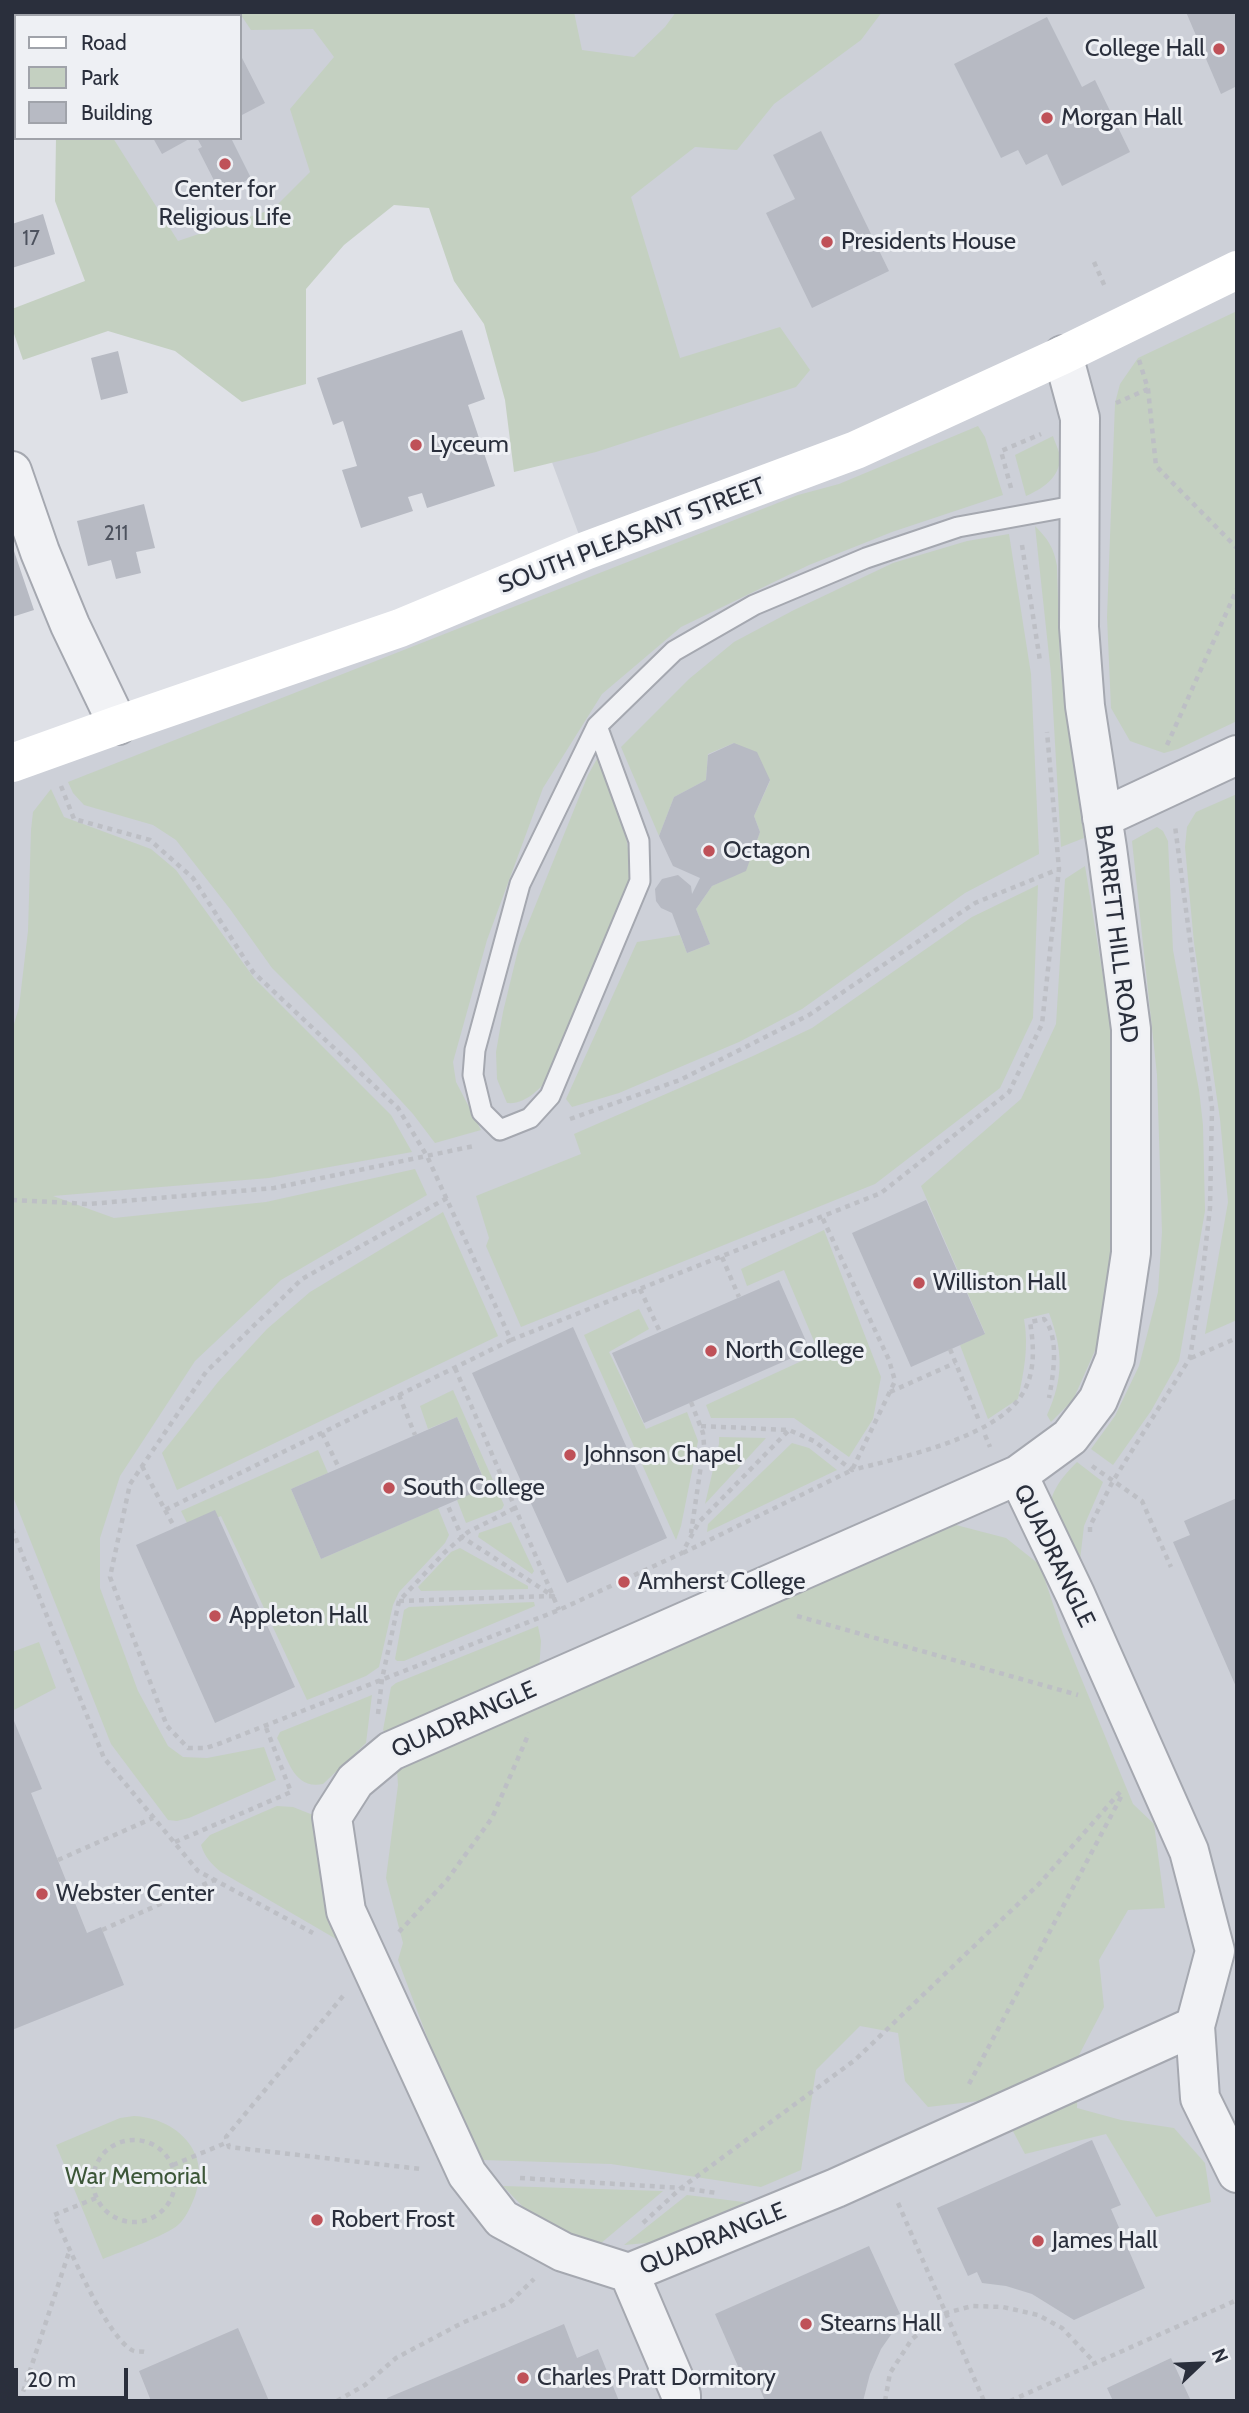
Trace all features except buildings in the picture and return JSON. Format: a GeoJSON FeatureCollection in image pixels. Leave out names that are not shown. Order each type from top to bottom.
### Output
{"type":"FeatureCollection","features":[{"type":"Feature","properties":{"kind":"main road","name":"SOUTH PLEASANT STREET"},"geometry":{"type":"LineString","coordinates":[[12,764],[400,628],[585,551],[856,450],[1063,355],[1237,270]]}},
{"type":"Feature","properties":{"kind":"street","name":"BARRETT HILL ROAD"},"geometry":{"type":"LineString","coordinates":[[1018,1475],[1070,1437],[1098,1400],[1115,1359],[1131,1253],[1131,1029],[1084,706],[1079,627],[1080,418],[1063,355]]}},
{"type":"Feature","properties":{"kind":"street"},"geometry":{"type":"LineString","coordinates":[[12,471],[40,552],[70,625],[118,725]]}},
{"type":"Feature","properties":{"kind":"street"},"geometry":{"type":"LineString","coordinates":[[1102,818],[1237,755]]}},
{"type":"Feature","properties":{"kind":"street","name":"QUADRANGLE"},"geometry":{"type":"LineString","coordinates":[[1018,1475],[1126,1709],[1189,1851],[1215,1951],[1195,2026],[882,2167],[614,2268],[563,2252],[502,2219],[467,2174],[346,1911],[332,1817],[355,1781],[391,1751],[1018,1475]]}},
{"type":"Feature","properties":{"kind":"street"},"geometry":{"type":"LineString","coordinates":[[1195,2026],[1200,2098],[1237,2173]]}},
{"type":"Feature","properties":{"kind":"street"},"geometry":{"type":"LineString","coordinates":[[614,2268],[681,2401]]}},
{"type":"Feature","properties":{"kind":"lane"},"geometry":{"type":"LineString","coordinates":[[597,726],[639,841],[640,881],[550,1096],[530,1118],[500,1129],[482,1112],[473,1075],[475,1050],[520,884],[597,726],[674,650],[754,605],[879,553],[958,527],[1079,505]]}},
{"type":"Feature","properties":{"kind":"path"},"geometry":{"type":"LineString","coordinates":[[1094,262],[1106,289]]}},
{"type":"Feature","properties":{"kind":"path"},"geometry":{"type":"LineString","coordinates":[[1139,358],[1148,389],[1156,466],[1237,548]]}},
{"type":"Feature","properties":{"kind":"path"},"geometry":{"type":"LineString","coordinates":[[1115,403],[1148,389]]}},
{"type":"Feature","properties":{"kind":"path"},"geometry":{"type":"LineString","coordinates":[[1041,673],[1018,516],[1000,451],[1050,430]]}},
{"type":"Feature","properties":{"kind":"path"},"geometry":{"type":"LineString","coordinates":[[1164,753],[1237,589]]}},
{"type":"Feature","properties":{"kind":"path"},"geometry":{"type":"LineString","coordinates":[[165,1510],[511,1340],[881,1193],[1009,1092],[1042,1024],[1059,869],[1046,726]]}},
{"type":"Feature","properties":{"kind":"path"},"geometry":{"type":"LineString","coordinates":[[60,785],[74,819],[150,840],[193,878],[253,972],[398,1108],[427,1156],[511,1340]]}},
{"type":"Feature","properties":{"kind":"path"},"geometry":{"type":"LineString","coordinates":[[1090,1538],[1090,1526],[1113,1481],[1190,1358],[1210,1208],[1212,1108],[1174,816]]}},
{"type":"Feature","properties":{"kind":"path"},"geometry":{"type":"LineString","coordinates":[[447,1198],[302,1279],[206,1372],[130,1484],[110,1577],[167,1726],[188,1748],[206,1748],[559,1609],[682,1553],[852,1470],[943,1443],[984,1426],[1006,1414],[1023,1394],[1030,1374],[1034,1348],[1030,1322],[1044,1319],[1049,1325],[1053,1350],[1052,1376],[1046,1406]]}},
{"type":"Feature","properties":{"kind":"path"},"geometry":{"type":"LineString","coordinates":[[822,1217],[889,1360],[895,1381],[852,1470]]}},
{"type":"Feature","properties":{"kind":"path"},"geometry":{"type":"LineString","coordinates":[[722,1256],[739,1297]]}},
{"type":"Feature","properties":{"kind":"path"},"geometry":{"type":"LineString","coordinates":[[640,1289],[660,1332]]}},
{"type":"Feature","properties":{"kind":"path"},"geometry":{"type":"LineString","coordinates":[[1190,1358],[1237,1338]]}},
{"type":"Feature","properties":{"kind":"path"},"geometry":{"type":"LineString","coordinates":[[950,1349],[980,1423]]}},
{"type":"Feature","properties":{"kind":"path"},"geometry":{"type":"LineString","coordinates":[[890,1392],[955,1363]]}},
{"type":"Feature","properties":{"kind":"path"},"geometry":{"type":"LineString","coordinates":[[455,1368],[559,1609]]}},
{"type":"Feature","properties":{"kind":"path"},"geometry":{"type":"LineString","coordinates":[[399,1395],[415,1435]]}},
{"type":"Feature","properties":{"kind":"path"},"geometry":{"type":"LineString","coordinates":[[690,1537],[704,1445],[701,1426],[691,1402]]}},
{"type":"Feature","properties":{"kind":"path"},"geometry":{"type":"LineString","coordinates":[[701,1426],[789,1430],[814,1441],[852,1470]]}},
{"type":"Feature","properties":{"kind":"path"},"geometry":{"type":"LineString","coordinates":[[682,1553],[699,1522],[789,1430]]}},
{"type":"Feature","properties":{"kind":"path"},"geometry":{"type":"LineString","coordinates":[[322,1433],[339,1468]]}},
{"type":"Feature","properties":{"kind":"path"},"geometry":{"type":"LineString","coordinates":[[985,1435],[991,1448]]}},
{"type":"Feature","properties":{"kind":"path"},"geometry":{"type":"LineString","coordinates":[[1082,1460],[1142,1501],[1171,1567]]}},
{"type":"Feature","properties":{"kind":"path"},"geometry":{"type":"LineString","coordinates":[[142,1466],[174,1528]]}},
{"type":"Feature","properties":{"kind":"path"},"geometry":{"type":"LineString","coordinates":[[447,1504],[462,1537],[553,1596]]}},
{"type":"Feature","properties":{"kind":"path"},"geometry":{"type":"LineString","coordinates":[[377,1717],[382,1679],[399,1601],[445,1552],[468,1532],[515,1508]]}},
{"type":"Feature","properties":{"kind":"path"},"geometry":{"type":"LineString","coordinates":[[12,1529],[104,1758],[153,1818],[198,1871],[370,1964]]}},
{"type":"Feature","properties":{"kind":"path"},"geometry":{"type":"LineString","coordinates":[[399,1601],[553,1596]]}},
{"type":"Feature","properties":{"kind":"path"},"geometry":{"type":"LineString","coordinates":[[784,1612],[1126,1709]]}},
{"type":"Feature","properties":{"kind":"path"},"geometry":{"type":"LineString","coordinates":[[174,1842],[291,1792],[265,1725]]}},
{"type":"Feature","properties":{"kind":"path"},"geometry":{"type":"LineString","coordinates":[[614,2268],[681,2188],[855,2060],[1040,1883],[1128,1783],[938,2141]]}},
{"type":"Feature","properties":{"kind":"path"},"geometry":{"type":"LineString","coordinates":[[58,1860],[153,1818]]}},
{"type":"Feature","properties":{"kind":"path"},"geometry":{"type":"LineString","coordinates":[[102,1930],[215,1880]]}},
{"type":"Feature","properties":{"kind":"path"},"geometry":{"type":"LineString","coordinates":[[144,2140],[156,2145],[173,2165],[176,2179],[174,2193],[157,2216],[144,2221],[129,2222],[116,2218],[104,2209],[96,2198],[94,2172],[107,2150],[118,2142],[144,2140]]}},
{"type":"Feature","properties":{"kind":"path"},"geometry":{"type":"LineString","coordinates":[[173,2165],[228,2142]]}},
{"type":"Feature","properties":{"kind":"path"},"geometry":{"type":"LineString","coordinates":[[882,2167],[984,2401]]}},
{"type":"Feature","properties":{"kind":"path"},"geometry":{"type":"LineString","coordinates":[[96,2198],[54,2215],[97,2305],[120,2339],[133,2350],[145,2352]]}},
{"type":"Feature","properties":{"kind":"path"},"geometry":{"type":"LineString","coordinates":[[20,2401],[70,2249]]}},
{"type":"Feature","properties":{"kind":"path"},"geometry":{"type":"LineString","coordinates":[[337,2401],[365,2385],[396,2358],[462,2323],[509,2303],[563,2252]]}},
{"type":"Feature","properties":{"kind":"path"},"geometry":{"type":"LineString","coordinates":[[1010,2401],[1237,2300]]}},
{"type":"Feature","properties":{"kind":"path"},"geometry":{"type":"LineString","coordinates":[[885,2401],[890,2373],[912,2339],[946,2313],[972,2306],[1003,2307],[1038,2315],[1062,2328],[1095,2363]]}},
{"type":"Feature","properties":{"kind":"shaded area","name":"Amherst College"},"geometry":{"type":"Polygon","coordinates":[[[1237,12],[1237,2401],[12,2401],[12,763],[585,551],[446,159],[134,289],[80,140],[242,140],[242,14],[89,14],[1237,12]]]}},
{"type":"Feature","properties":{"kind":"green space"},"geometry":{"type":"Polygon","coordinates":[[[239,12],[574,12],[582,50],[634,57],[665,27],[676,12],[882,12],[861,40],[774,104],[737,150],[695,147],[631,197],[680,358],[780,327],[810,370],[796,387],[596,452],[514,472],[505,400],[484,324],[454,281],[429,208],[394,205],[344,245],[306,289],[306,384],[242,402],[175,351],[108,331],[23,360],[12,328],[12,309],[85,281],[55,201],[56,140],[114,140],[178,241],[273,209],[310,172],[290,109],[334,57],[313,29],[251,30],[239,12]]]}},
{"type":"Feature","properties":{"kind":"green space"},"geometry":{"type":"Polygon","coordinates":[[[1237,311],[1237,721],[1164,753],[1130,741],[1111,708],[1107,617],[1115,403],[1120,384],[1138,358],[1237,311]]]}},
{"type":"Feature","properties":{"kind":"green space"},"geometry":{"type":"Polygon","coordinates":[[[978,426],[985,437],[1003,495],[892,532],[809,565],[681,627],[602,694],[543,788],[487,940],[453,1062],[456,1082],[481,1130],[435,1143],[413,1114],[358,1054],[272,968],[176,840],[153,825],[84,805],[73,793],[68,782],[798,495],[839,484],[978,426]]]}},
{"type":"Feature","properties":{"kind":"green space"},"geometry":{"type":"Polygon","coordinates":[[[1053,436],[1060,456],[1057,472],[1044,486],[1026,496],[1015,455],[1053,436]]]}},
{"type":"Feature","properties":{"kind":"green space"},"geometry":{"type":"Polygon","coordinates":[[[1035,526],[1050,544],[1057,566],[1060,663],[1084,838],[1061,847],[1051,674],[1035,526]]]}},
{"type":"Feature","properties":{"kind":"green space"},"geometry":{"type":"Polygon","coordinates":[[[1009,534],[1031,674],[1039,854],[965,893],[802,1009],[739,1042],[619,1093],[572,1107],[566,1099],[637,942],[680,935],[687,953],[710,944],[696,909],[712,886],[746,870],[760,832],[754,816],[770,781],[734,743],[708,754],[706,780],[674,797],[659,836],[621,747],[689,679],[734,642],[893,563],[967,541],[1009,534]]]}},
{"type":"Feature","properties":{"kind":"green space"},"geometry":{"type":"Polygon","coordinates":[[[598,757],[625,833],[629,880],[552,1075],[526,1098],[507,1103],[497,1079],[496,1052],[519,946],[588,775],[598,757]]]}},
{"type":"Feature","properties":{"kind":"green space"},"geometry":{"type":"Polygon","coordinates":[[[51,789],[64,817],[151,849],[176,870],[254,978],[391,1115],[412,1152],[269,1178],[53,1196],[114,1218],[266,1202],[415,1169],[427,1195],[281,1280],[195,1361],[120,1476],[100,1538],[100,1588],[138,1691],[168,1746],[183,1757],[207,1758],[264,1747],[276,1780],[177,1821],[168,1820],[111,1744],[12,1494],[12,1031],[19,1007],[28,931],[33,812],[51,789]]]}},
{"type":"Feature","properties":{"kind":"green space"},"geometry":{"type":"Polygon","coordinates":[[[1237,794],[1237,1320],[1205,1334],[1228,1202],[1220,1119],[1194,943],[1185,847],[1187,827],[1196,812],[1237,794]]]}},
{"type":"Feature","properties":{"kind":"green space"},"geometry":{"type":"Polygon","coordinates":[[[1157,827],[1163,831],[1168,841],[1173,950],[1203,1125],[1205,1211],[1179,1361],[1151,1411],[1113,1465],[1091,1449],[1115,1416],[1139,1366],[1158,1292],[1162,1232],[1157,1075],[1132,841],[1157,827]]]}},
{"type":"Feature","properties":{"kind":"green space"},"geometry":{"type":"Polygon","coordinates":[[[1085,866],[1111,1025],[1122,1202],[1109,1290],[1097,1346],[1073,1400],[1051,1422],[1047,1415],[1053,1402],[1060,1364],[1057,1339],[1049,1313],[1024,1319],[1026,1349],[1018,1399],[988,1419],[960,1345],[985,1333],[921,1186],[1021,1099],[1056,1024],[1065,879],[1085,866]]]}},
{"type":"Feature","properties":{"kind":"green space"},"geometry":{"type":"Polygon","coordinates":[[[1038,885],[1033,1018],[1000,1088],[875,1184],[521,1327],[486,1246],[489,1238],[476,1196],[581,1154],[574,1134],[812,1028],[972,917],[1038,885]]]}},
{"type":"Feature","properties":{"kind":"green space"},"geometry":{"type":"Polygon","coordinates":[[[443,1212],[498,1336],[177,1490],[162,1453],[218,1382],[267,1329],[310,1292],[443,1212]]]}},
{"type":"Feature","properties":{"kind":"green space"},"geometry":{"type":"Polygon","coordinates":[[[824,1230],[881,1377],[873,1419],[849,1457],[794,1418],[711,1418],[706,1405],[819,1353],[784,1270],[747,1286],[741,1269],[824,1230]]]}},
{"type":"Feature","properties":{"kind":"green space"},"geometry":{"type":"Polygon","coordinates":[[[639,1309],[649,1329],[609,1352],[646,1429],[687,1412],[698,1441],[676,1540],[584,1335],[639,1309]]]}},
{"type":"Feature","properties":{"kind":"green space"},"geometry":{"type":"Polygon","coordinates":[[[453,1390],[504,1505],[502,1509],[466,1523],[457,1500],[487,1486],[457,1417],[428,1429],[420,1406],[453,1390]]]}},
{"type":"Feature","properties":{"kind":"green space"},"geometry":{"type":"Polygon","coordinates":[[[719,1437],[766,1438],[705,1504],[719,1444],[719,1437]]]}},
{"type":"Feature","properties":{"kind":"green space"},"geometry":{"type":"Polygon","coordinates":[[[792,1443],[809,1448],[837,1470],[707,1532],[708,1524],[792,1443]]]}},
{"type":"Feature","properties":{"kind":"green space"},"geometry":{"type":"Polygon","coordinates":[[[318,1450],[328,1473],[291,1489],[321,1559],[438,1508],[449,1535],[445,1543],[399,1592],[393,1605],[379,1667],[366,1676],[307,1700],[221,1516],[190,1529],[181,1511],[318,1450]]]}},
{"type":"Feature","properties":{"kind":"green space"},"geometry":{"type":"Polygon","coordinates":[[[1077,1462],[1103,1482],[1084,1526],[1080,1560],[1055,1521],[1051,1501],[1055,1489],[1077,1462]]]}},
{"type":"Feature","properties":{"kind":"green space"},"geometry":{"type":"Polygon","coordinates":[[[511,1522],[534,1571],[532,1574],[478,1537],[479,1533],[511,1522]]]}},
{"type":"Feature","properties":{"kind":"green space"},"geometry":{"type":"Polygon","coordinates":[[[956,1525],[1006,1538],[1040,1565],[1063,1634],[1133,1804],[1154,1824],[1165,1908],[1128,1910],[1099,1960],[1104,2007],[1078,2057],[1077,2108],[1121,2120],[1174,2128],[1205,2163],[1211,2202],[1156,2217],[1106,2134],[1025,2154],[996,2099],[928,2107],[905,2081],[898,2033],[860,2026],[816,2070],[801,2170],[761,2187],[611,2164],[482,2160],[462,2129],[398,1960],[403,1943],[386,1878],[398,1785],[397,1770],[623,1665],[905,1540],[956,1525]]]}},
{"type":"Feature","properties":{"kind":"green space"},"geometry":{"type":"Polygon","coordinates":[[[460,1548],[528,1586],[528,1589],[421,1591],[418,1587],[451,1552],[460,1548]]]}},
{"type":"Feature","properties":{"kind":"green space"},"geometry":{"type":"Polygon","coordinates":[[[534,1602],[535,1606],[404,1661],[395,1659],[404,1610],[409,1607],[534,1602]]]}},
{"type":"Feature","properties":{"kind":"green space"},"geometry":{"type":"Polygon","coordinates":[[[538,1626],[541,1641],[539,1671],[388,1735],[383,1730],[391,1687],[396,1683],[538,1626]]]}},
{"type":"Feature","properties":{"kind":"green space"},"geometry":{"type":"Polygon","coordinates":[[[39,1642],[56,1688],[12,1711],[12,1652],[39,1642]]]}},
{"type":"Feature","properties":{"kind":"green space"},"geometry":{"type":"Polygon","coordinates":[[[372,1695],[366,1743],[323,1784],[313,1785],[298,1777],[288,1763],[277,1738],[280,1732],[372,1695]]]}},
{"type":"Feature","properties":{"kind":"green space"},"geometry":{"type":"Polygon","coordinates":[[[277,1806],[293,1807],[323,1819],[355,1950],[221,1872],[204,1853],[201,1845],[210,1835],[277,1806]]]}},
{"type":"Feature","properties":{"kind":"green space","name":"War Memorial"},"geometry":{"type":"Polygon","coordinates":[[[134,2116],[164,2123],[187,2140],[199,2165],[199,2180],[190,2208],[178,2225],[103,2259],[56,2145],[120,2118],[134,2116]]]}},
{"type":"Feature","properties":{"kind":"green space"},"geometry":{"type":"Polygon","coordinates":[[[503,2186],[663,2191],[600,2244],[552,2229],[525,2209],[503,2186]]]}},
{"type":"Feature","properties":{"kind":"green space"},"geometry":{"type":"Polygon","coordinates":[[[687,2195],[760,2204],[659,2242],[624,2245],[687,2195]]]}},
{"type":"Feature","properties":{"kind":"place","name":"College Hall"},"geometry":{"type":"Point","coordinates":[1219,49]}},
{"type":"Feature","properties":{"kind":"place","name":"Morgan Hall"},"geometry":{"type":"Point","coordinates":[1047,118]}},
{"type":"Feature","properties":{"kind":"place","name":"Center for Religious Life"},"geometry":{"type":"Point","coordinates":[225,164]}},
{"type":"Feature","properties":{"kind":"place","name":"Presidents House"},"geometry":{"type":"Point","coordinates":[827,242]}},
{"type":"Feature","properties":{"kind":"place","name":"Lyceum"},"geometry":{"type":"Point","coordinates":[416,445]}},
{"type":"Feature","properties":{"kind":"place","name":"Octagon"},"geometry":{"type":"Point","coordinates":[709,851]}},
{"type":"Feature","properties":{"kind":"place","name":"Williston Hall"},"geometry":{"type":"Point","coordinates":[919,1283]}},
{"type":"Feature","properties":{"kind":"place","name":"North College"},"geometry":{"type":"Point","coordinates":[711,1351]}},
{"type":"Feature","properties":{"kind":"place","name":"Johnson Chapel"},"geometry":{"type":"Point","coordinates":[570,1455]}},
{"type":"Feature","properties":{"kind":"place","name":"South College"},"geometry":{"type":"Point","coordinates":[389,1488]}},
{"type":"Feature","properties":{"kind":"place","name":"Amherst College"},"geometry":{"type":"Point","coordinates":[624,1582]}},
{"type":"Feature","properties":{"kind":"place","name":"Appleton Hall"},"geometry":{"type":"Point","coordinates":[215,1616]}},
{"type":"Feature","properties":{"kind":"place","name":"Webster Center"},"geometry":{"type":"Point","coordinates":[42,1894]}},
{"type":"Feature","properties":{"kind":"place","name":"Robert Frost"},"geometry":{"type":"Point","coordinates":[317,2220]}},
{"type":"Feature","properties":{"kind":"place","name":"James Hall"},"geometry":{"type":"Point","coordinates":[1038,2241]}},
{"type":"Feature","properties":{"kind":"place","name":"Stearns Hall"},"geometry":{"type":"Point","coordinates":[806,2324]}},
{"type":"Feature","properties":{"kind":"place","name":"Charles Pratt Dormitory"},"geometry":{"type":"Point","coordinates":[523,2378]}}]}
